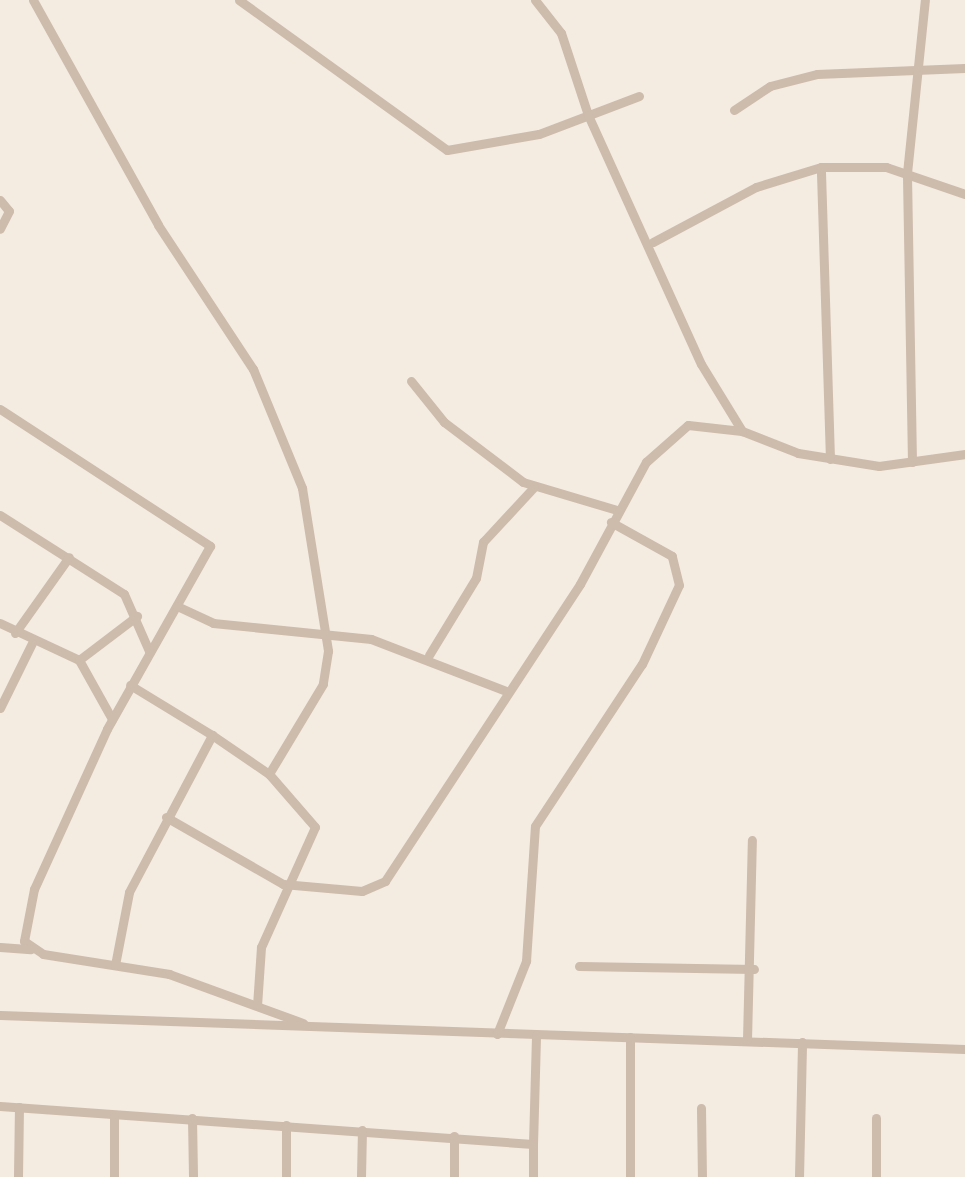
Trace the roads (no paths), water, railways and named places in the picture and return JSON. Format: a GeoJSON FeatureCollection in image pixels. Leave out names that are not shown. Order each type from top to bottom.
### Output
{"type":"FeatureCollection","features":[{"type":"Feature","properties":{"kind":"street"},"geometry":{"type":"LineString","coordinates":[[33,0],[158,225],[267,395],[302,488],[328,632],[323,684],[269,774]]}},
{"type":"Feature","properties":{"kind":"street"},"geometry":{"type":"LineString","coordinates":[[239,0],[447,150],[470,152],[639,96]]}},
{"type":"Feature","properties":{"kind":"street"},"geometry":{"type":"LineString","coordinates":[[536,0],[561,32],[588,115],[653,242],[701,364],[742,431]]}},
{"type":"Feature","properties":{"kind":"street"},"geometry":{"type":"LineString","coordinates":[[912,462],[908,173],[914,64],[924,0]]}},
{"type":"Feature","properties":{"kind":"street"},"geometry":{"type":"LineString","coordinates":[[734,110],[798,78],[914,64],[965,68]]}},
{"type":"Feature","properties":{"kind":"street"},"geometry":{"type":"LineString","coordinates":[[653,242],[756,187],[820,167],[908,173],[965,194]]}},
{"type":"Feature","properties":{"kind":"street"},"geometry":{"type":"LineString","coordinates":[[820,167],[830,459]]}},
{"type":"Feature","properties":{"kind":"street"},"geometry":{"type":"LineString","coordinates":[[0,200],[9,210],[0,229]]}},
{"type":"Feature","properties":{"kind":"street"},"geometry":{"type":"LineString","coordinates":[[411,380],[444,422],[534,487],[616,510]]}},
{"type":"Feature","properties":{"kind":"street"},"geometry":{"type":"LineString","coordinates":[[0,408],[208,539],[206,560],[112,719],[24,915],[31,949]]}},
{"type":"Feature","properties":{"kind":"street"},"geometry":{"type":"LineString","coordinates":[[166,817],[283,884],[362,891],[386,881],[508,692],[646,462],[688,425],[742,431],[830,459],[912,462],[965,454]]}},
{"type":"Feature","properties":{"kind":"street"},"geometry":{"type":"LineString","coordinates":[[429,655],[476,578],[482,542],[534,487]]}},
{"type":"Feature","properties":{"kind":"street"},"geometry":{"type":"LineString","coordinates":[[0,514],[104,577],[137,616],[149,651]]}},
{"type":"Feature","properties":{"kind":"street"},"geometry":{"type":"LineString","coordinates":[[497,1034],[526,961],[534,826],[642,664],[679,586],[672,556],[611,522]]}},
{"type":"Feature","properties":{"kind":"street"},"geometry":{"type":"LineString","coordinates":[[15,632],[68,557]]}},
{"type":"Feature","properties":{"kind":"street"},"geometry":{"type":"LineString","coordinates":[[177,606],[213,623],[328,632],[429,655],[508,692]]}},
{"type":"Feature","properties":{"kind":"street"},"geometry":{"type":"LineString","coordinates":[[79,660],[137,616]]}},
{"type":"Feature","properties":{"kind":"street"},"geometry":{"type":"LineString","coordinates":[[0,623],[32,643],[79,660],[112,719]]}},
{"type":"Feature","properties":{"kind":"street"},"geometry":{"type":"LineString","coordinates":[[0,708],[32,643]]}},
{"type":"Feature","properties":{"kind":"street"},"geometry":{"type":"LineString","coordinates":[[130,685],[269,774],[315,826],[283,884],[261,947],[257,1005]]}},
{"type":"Feature","properties":{"kind":"street"},"geometry":{"type":"LineString","coordinates":[[115,964],[129,892],[212,735]]}},
{"type":"Feature","properties":{"kind":"street"},"geometry":{"type":"LineString","coordinates":[[748,1040],[754,969],[752,840]]}},
{"type":"Feature","properties":{"kind":"street"},"geometry":{"type":"LineString","coordinates":[[0,946],[115,964],[257,1005],[303,1023]]}},
{"type":"Feature","properties":{"kind":"street"},"geometry":{"type":"LineString","coordinates":[[579,966],[754,969]]}},
{"type":"Feature","properties":{"kind":"street"},"geometry":{"type":"LineString","coordinates":[[0,1015],[78,1024],[303,1023],[536,1036],[965,1049]]}},
{"type":"Feature","properties":{"kind":"street"},"geometry":{"type":"LineString","coordinates":[[533,1177],[536,1036]]}},
{"type":"Feature","properties":{"kind":"street"},"geometry":{"type":"LineString","coordinates":[[630,1038],[630,1177]]}},
{"type":"Feature","properties":{"kind":"street"},"geometry":{"type":"LineString","coordinates":[[799,1177],[802,1042]]}},
{"type":"Feature","properties":{"kind":"street"},"geometry":{"type":"LineString","coordinates":[[0,1106],[533,1144]]}},
{"type":"Feature","properties":{"kind":"street"},"geometry":{"type":"LineString","coordinates":[[18,1107],[18,1177]]}},
{"type":"Feature","properties":{"kind":"street"},"geometry":{"type":"LineString","coordinates":[[701,1108],[702,1177]]}},
{"type":"Feature","properties":{"kind":"street"},"geometry":{"type":"LineString","coordinates":[[114,1116],[114,1177]]}},
{"type":"Feature","properties":{"kind":"street"},"geometry":{"type":"LineString","coordinates":[[192,1118],[192,1177]]}},
{"type":"Feature","properties":{"kind":"street"},"geometry":{"type":"LineString","coordinates":[[876,1118],[876,1177]]}},
{"type":"Feature","properties":{"kind":"street"},"geometry":{"type":"LineString","coordinates":[[286,1125],[286,1177]]}},
{"type":"Feature","properties":{"kind":"street"},"geometry":{"type":"LineString","coordinates":[[361,1177],[362,1130]]}},
{"type":"Feature","properties":{"kind":"street"},"geometry":{"type":"LineString","coordinates":[[454,1136],[454,1177]]}}]}
